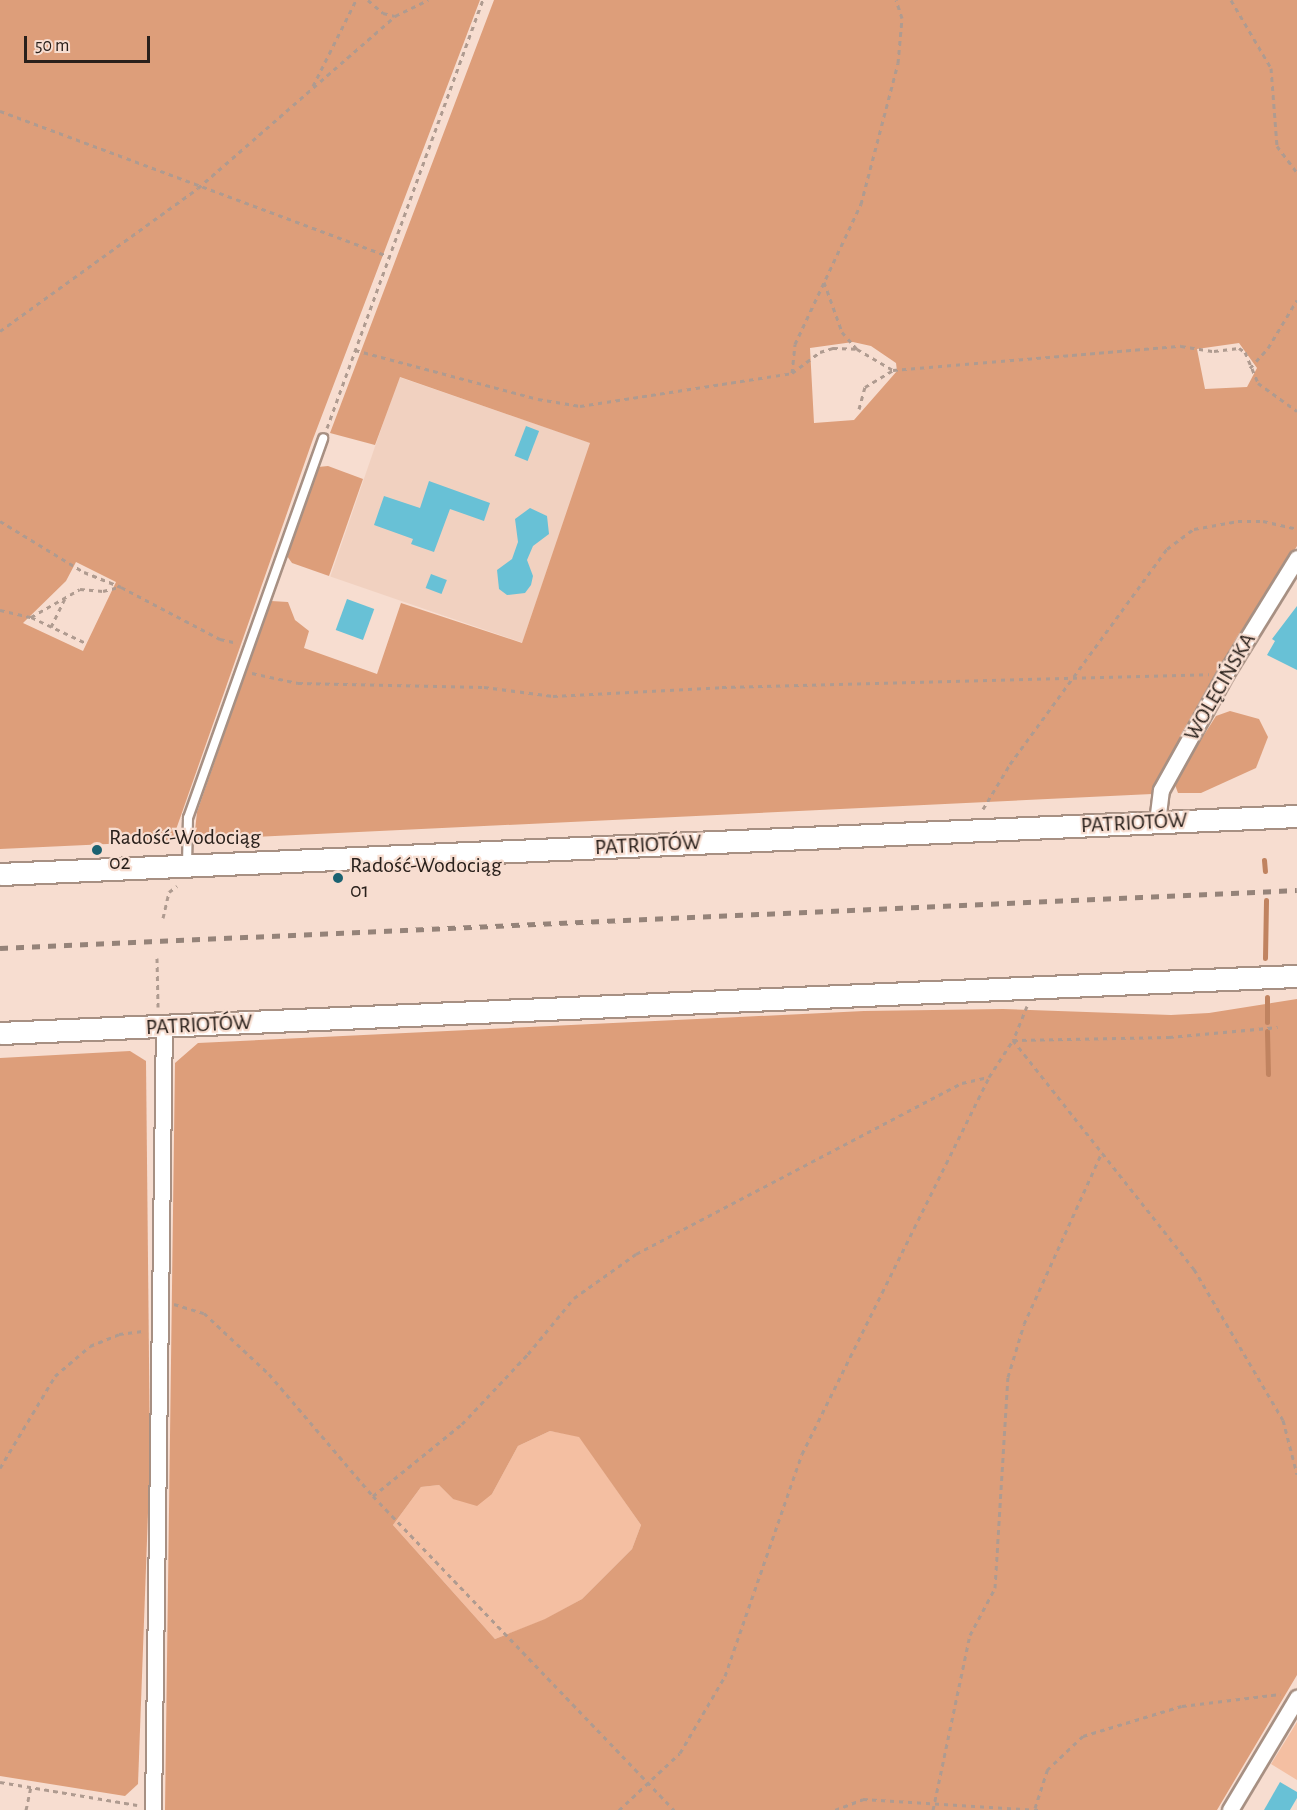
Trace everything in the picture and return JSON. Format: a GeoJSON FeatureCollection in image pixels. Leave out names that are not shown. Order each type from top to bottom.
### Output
{"type":"FeatureCollection","features":[{"type":"Feature","properties":{"kind":"main road","name":"PATRIOTÓW"},"geometry":{"type":"LineString","coordinates":[[0,874],[1297,816]]}},
{"type":"Feature","properties":{"kind":"main road","name":"PATRIOTÓW"},"geometry":{"type":"LineString","coordinates":[[0,1033],[1297,976]]}},
{"type":"Feature","properties":{"kind":"street","name":"WOLĘCIŃSKA"},"geometry":{"type":"LineString","coordinates":[[1156,822],[1161,790],[1226,673],[1297,558]]}},
{"type":"Feature","properties":{"kind":"street"},"geometry":{"type":"LineString","coordinates":[[153,1809],[164,1026]]}},
{"type":"Feature","properties":{"kind":"street"},"geometry":{"type":"LineString","coordinates":[[1230,1810],[1293,1696]]}},
{"type":"Feature","properties":{"kind":"lane"},"geometry":{"type":"LineString","coordinates":[[187,866],[188,818],[323,438]]}},
{"type":"Feature","properties":{"kind":"path"},"geometry":{"type":"LineString","coordinates":[[312,87],[356,0]]}},
{"type":"Feature","properties":{"kind":"path"},"geometry":{"type":"LineString","coordinates":[[369,0],[383,14],[395,16]]}},
{"type":"Feature","properties":{"kind":"path"},"geometry":{"type":"LineString","coordinates":[[0,332],[198,188],[395,16],[428,0]]}},
{"type":"Feature","properties":{"kind":"path"},"geometry":{"type":"LineString","coordinates":[[323,438],[483,0]]}},
{"type":"Feature","properties":{"kind":"path"},"geometry":{"type":"LineString","coordinates":[[792,373],[795,344],[861,204],[898,63],[902,18],[896,0]]}},
{"type":"Feature","properties":{"kind":"path"},"geometry":{"type":"LineString","coordinates":[[1231,0],[1270,68],[1277,147],[1297,173]]}},
{"type":"Feature","properties":{"kind":"path"},"geometry":{"type":"LineString","coordinates":[[0,111],[198,188],[388,256]]}},
{"type":"Feature","properties":{"kind":"path"},"geometry":{"type":"LineString","coordinates":[[824,281],[842,332],[857,349],[893,370]]}},
{"type":"Feature","properties":{"kind":"path"},"geometry":{"type":"LineString","coordinates":[[1250,368],[1268,348],[1297,300]]}},
{"type":"Feature","properties":{"kind":"path"},"geometry":{"type":"LineString","coordinates":[[858,409],[865,387],[893,370],[1180,346],[1214,351],[1239,348],[1245,352],[1258,382],[1297,411]]}},
{"type":"Feature","properties":{"kind":"path"},"geometry":{"type":"LineString","coordinates":[[355,350],[538,399],[580,406],[792,373],[820,352],[833,348],[857,349]]}},
{"type":"Feature","properties":{"kind":"path"},"geometry":{"type":"LineString","coordinates":[[0,521],[84,572],[121,586],[220,639],[251,641]]}},
{"type":"Feature","properties":{"kind":"path"},"geometry":{"type":"LineString","coordinates":[[983,809],[1010,764],[1145,576],[1167,549],[1194,529],[1238,521],[1263,521],[1297,529]]}},
{"type":"Feature","properties":{"kind":"path"},"geometry":{"type":"LineString","coordinates":[[31,616],[67,594],[121,586]]}},
{"type":"Feature","properties":{"kind":"path"},"geometry":{"type":"LineString","coordinates":[[51,627],[67,594]]}},
{"type":"Feature","properties":{"kind":"path"},"geometry":{"type":"LineString","coordinates":[[0,610],[31,616],[86,643]]}},
{"type":"Feature","properties":{"kind":"path"},"geometry":{"type":"LineString","coordinates":[[241,670],[298,683],[484,687],[553,696],[1074,675],[1226,673]]}},
{"type":"Feature","properties":{"kind":"path"},"geometry":{"type":"LineString","coordinates":[[163,918],[171,888],[186,882],[187,866]]}},
{"type":"Feature","properties":{"kind":"path"},"geometry":{"type":"LineString","coordinates":[[157,958],[156,1002],[164,1026]]}},
{"type":"Feature","properties":{"kind":"path"},"geometry":{"type":"LineString","coordinates":[[619,1810],[680,1752],[724,1676],[802,1454],[989,1077],[1013,1040],[1036,988]]}},
{"type":"Feature","properties":{"kind":"path"},"geometry":{"type":"LineString","coordinates":[[1013,1040],[1169,1037],[1278,1027]]}},
{"type":"Feature","properties":{"kind":"path"},"geometry":{"type":"LineString","coordinates":[[1013,1040],[1194,1269],[1283,1420],[1297,1474]]}},
{"type":"Feature","properties":{"kind":"path"},"geometry":{"type":"LineString","coordinates":[[373,1496],[462,1424],[528,1354],[574,1298],[636,1254],[962,1083],[989,1077]]}},
{"type":"Feature","properties":{"kind":"path"},"geometry":{"type":"LineString","coordinates":[[934,1808],[970,1635],[995,1588],[1008,1377],[1024,1324],[1102,1152]]}},
{"type":"Feature","properties":{"kind":"path"},"geometry":{"type":"LineString","coordinates":[[161,1301],[198,1311],[213,1321],[270,1374],[373,1496],[514,1640],[646,1783],[675,1810]]}},
{"type":"Feature","properties":{"kind":"path"},"geometry":{"type":"LineString","coordinates":[[0,1468],[55,1376],[90,1346],[119,1334],[160,1329]]}},
{"type":"Feature","properties":{"kind":"path"},"geometry":{"type":"LineString","coordinates":[[835,1810],[863,1799],[934,1808],[1037,1809],[1047,1770],[1083,1736],[1182,1706],[1293,1696]]}},
{"type":"Feature","properties":{"kind":"path"},"geometry":{"type":"LineString","coordinates":[[0,1782],[153,1809]]}},
{"type":"Feature","properties":{"kind":"path"},"geometry":{"type":"LineString","coordinates":[[26,1810],[31,1787]]}},
{"type":"Feature","properties":{"kind":"shaded area"},"geometry":{"type":"Polygon","coordinates":[[[0,0],[480,0],[313,439],[172,841],[0,849],[0,0]],[[76,562],[66,581],[23,623],[83,651],[116,582],[76,562]]]}},
{"type":"Feature","properties":{"kind":"shaded area"},"geometry":{"type":"Polygon","coordinates":[[[494,0],[1297,0],[1297,546],[1152,794],[194,840],[197,812],[271,601],[288,602],[295,620],[309,631],[304,648],[377,674],[401,603],[522,643],[590,443],[400,377],[375,445],[330,433],[494,0]],[[853,342],[810,348],[814,423],[854,420],[897,371],[896,363],[871,346],[853,342]],[[1239,343],[1197,349],[1205,389],[1247,387],[1257,368],[1239,343]]]}},
{"type":"Feature","properties":{"kind":"shaded area"},"geometry":{"type":"Polygon","coordinates":[[[399,377],[591,443],[522,643],[330,577],[399,377]]]}},
{"type":"Feature","properties":{"kind":"shaded area"},"geometry":{"type":"Polygon","coordinates":[[[328,466],[363,479],[329,576],[292,563],[287,556],[318,467],[328,466]]]}},
{"type":"Feature","properties":{"kind":"shaded area"},"geometry":{"type":"Polygon","coordinates":[[[1230,711],[1259,719],[1268,737],[1256,768],[1201,793],[1178,793],[1174,782],[1216,716],[1230,711]]]}},
{"type":"Feature","properties":{"kind":"shaded area"},"geometry":{"type":"Polygon","coordinates":[[[1297,999],[1297,1675],[1217,1810],[165,1810],[175,1063],[198,1043],[864,1011],[1003,1009],[1171,1015],[1209,1013],[1297,999]],[[550,1431],[518,1446],[492,1494],[477,1506],[453,1499],[439,1485],[421,1487],[393,1525],[495,1639],[545,1619],[582,1599],[632,1549],[641,1525],[579,1437],[550,1431]]]}},
{"type":"Feature","properties":{"kind":"shaded area"},"geometry":{"type":"Polygon","coordinates":[[[130,1051],[146,1061],[150,1459],[138,1784],[125,1796],[0,1776],[0,1058],[130,1051]]]}},
{"type":"Feature","properties":{"kind":"shaded area"},"geometry":{"type":"Polygon","coordinates":[[[550,1431],[579,1436],[641,1525],[632,1549],[582,1599],[546,1619],[495,1639],[393,1525],[421,1487],[439,1485],[453,1499],[492,1494],[518,1446],[550,1431]]]}},
{"type":"Feature","properties":{"kind":"shaded area"},"geometry":{"type":"Polygon","coordinates":[[[1297,1722],[1297,1780],[1271,1764],[1297,1722]]]}},
{"type":"Feature","properties":{"kind":"building"},"geometry":{"type":"Polygon","coordinates":[[[526,426],[539,431],[528,461],[515,456],[526,426]]]}},
{"type":"Feature","properties":{"kind":"building"},"geometry":{"type":"Polygon","coordinates":[[[429,481],[490,503],[484,521],[450,509],[434,552],[411,544],[413,539],[374,525],[384,496],[420,508],[429,481]]]}},
{"type":"Feature","properties":{"kind":"building"},"geometry":{"type":"Polygon","coordinates":[[[530,508],[547,516],[549,534],[533,546],[527,560],[533,576],[531,585],[525,593],[507,595],[499,589],[497,570],[512,559],[518,542],[515,519],[530,508]]]}},
{"type":"Feature","properties":{"kind":"building"},"geometry":{"type":"Polygon","coordinates":[[[431,574],[447,580],[441,594],[426,588],[431,574]]]}},
{"type":"Feature","properties":{"kind":"building"},"geometry":{"type":"Polygon","coordinates":[[[347,599],[374,609],[363,640],[336,630],[347,599]]]}},
{"type":"Feature","properties":{"kind":"building"},"geometry":{"type":"Polygon","coordinates":[[[1297,606],[1297,670],[1267,655],[1275,641],[1272,639],[1297,606]]]}},
{"type":"Feature","properties":{"kind":"building"},"geometry":{"type":"Polygon","coordinates":[[[1280,1782],[1297,1792],[1297,1798],[1290,1810],[1264,1810],[1280,1782]]]}},
{"type":"Feature","properties":{"kind":"waterway"},"geometry":{"type":"LineString","coordinates":[[1264,860],[1265,871]]}},
{"type":"Feature","properties":{"kind":"waterway"},"geometry":{"type":"LineString","coordinates":[[1265,958],[1266,900]]}},
{"type":"Feature","properties":{"kind":"waterway"},"geometry":{"type":"LineString","coordinates":[[1267,997],[1267,1022]]}},
{"type":"Feature","properties":{"kind":"waterway"},"geometry":{"type":"LineString","coordinates":[[1267,1031],[1268,1074]]}},
{"type":"Feature","properties":{"kind":"railway"},"geometry":{"type":"LineString","coordinates":[[0,948],[1297,890]]}},
{"type":"Feature","properties":{"kind":"place","name":"Radość-Wodociąg 02"},"geometry":{"type":"Point","coordinates":[97,850]}},
{"type":"Feature","properties":{"kind":"place","name":"Radość-Wodociąg 01"},"geometry":{"type":"Point","coordinates":[338,878]}}]}
